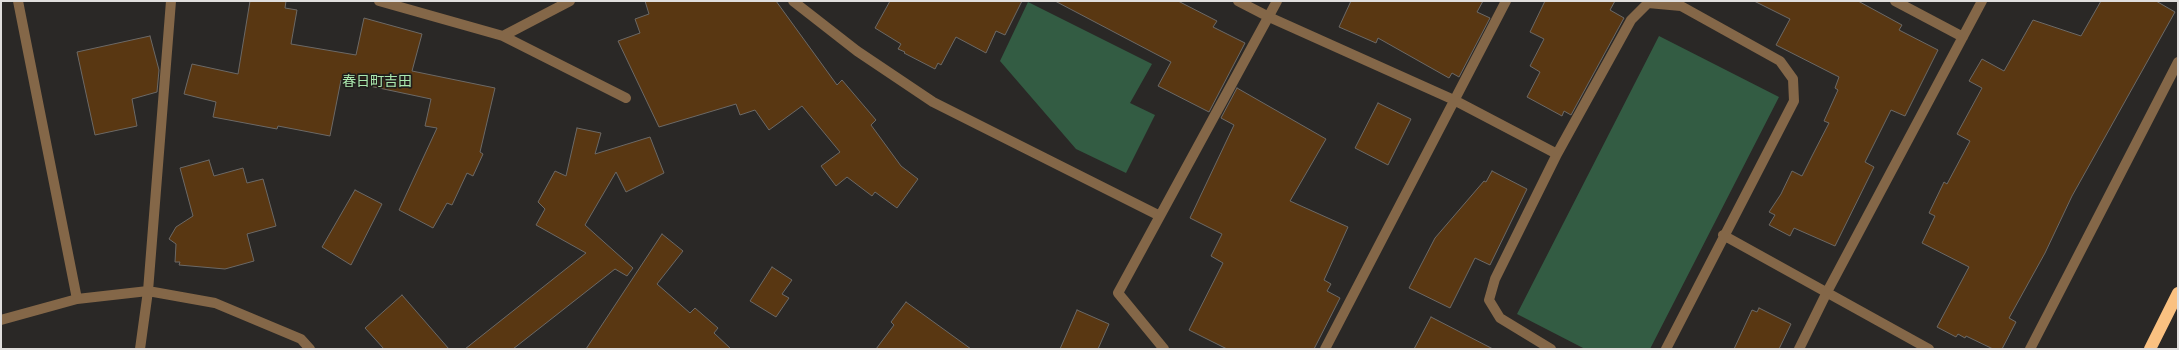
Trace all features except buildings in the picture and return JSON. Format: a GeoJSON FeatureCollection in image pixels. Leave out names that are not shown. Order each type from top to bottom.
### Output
{"type":"FeatureCollection","features":[{"type":"Feature","properties":{"kind":"highway"},"geometry":{"type":"LineString","coordinates":[[2150,349],[2178,294]]}},
{"type":"Feature","properties":{"kind":"street"},"geometry":{"type":"LineString","coordinates":[[18,1],[77,299]]}},
{"type":"Feature","properties":{"kind":"street"},"geometry":{"type":"LineString","coordinates":[[140,349],[148,291],[172,1]]}},
{"type":"Feature","properties":{"kind":"street"},"geometry":{"type":"LineString","coordinates":[[379,1],[503,36],[626,98]]}},
{"type":"Feature","properties":{"kind":"street"},"geometry":{"type":"LineString","coordinates":[[503,36],[570,1]]}},
{"type":"Feature","properties":{"kind":"street"},"geometry":{"type":"LineString","coordinates":[[793,1],[857,51],[933,102],[1160,216]]}},
{"type":"Feature","properties":{"kind":"street"},"geometry":{"type":"LineString","coordinates":[[1238,1],[1269,17],[1454,100],[1557,154]]}},
{"type":"Feature","properties":{"kind":"street"},"geometry":{"type":"LineString","coordinates":[[1164,349],[1118,293],[1277,1]]}},
{"type":"Feature","properties":{"kind":"street"},"geometry":{"type":"LineString","coordinates":[[1325,349],[1506,1]]}},
{"type":"Feature","properties":{"kind":"street"},"geometry":{"type":"LineString","coordinates":[[1895,1],[1963,37]]}},
{"type":"Feature","properties":{"kind":"street"},"geometry":{"type":"LineString","coordinates":[[1799,349],[1827,292],[1982,1]]}},
{"type":"Feature","properties":{"kind":"street"},"geometry":{"type":"LineString","coordinates":[[1551,349],[1500,318],[1489,300],[1495,279],[1557,154],[1631,20],[1648,3],[1681,6],[1780,61],[1793,79],[1794,101],[1723,235],[1666,349]]}},
{"type":"Feature","properties":{"kind":"street"},"geometry":{"type":"LineString","coordinates":[[2030,349],[2178,62]]}},
{"type":"Feature","properties":{"kind":"street"},"geometry":{"type":"LineString","coordinates":[[1723,235],[1929,349]]}},
{"type":"Feature","properties":{"kind":"street"},"geometry":{"type":"LineString","coordinates":[[1,320],[77,299],[148,291],[215,303],[300,339],[310,349]]}},
{"type":"Feature","properties":{"kind":"green space"},"geometry":{"type":"Polygon","coordinates":[[[1028,2],[1152,64],[1130,103],[1155,115],[1126,173],[1076,149],[1000,61],[1028,2]]]}},
{"type":"Feature","properties":{"kind":"green space"},"geometry":{"type":"Polygon","coordinates":[[[1659,36],[1779,97],[1650,349],[1585,349],[1517,314],[1659,36]]]}},
{"type":"Feature","properties":{"kind":"district","name":"春日町吉田"},"geometry":{"type":"Point","coordinates":[377,82]}}]}
